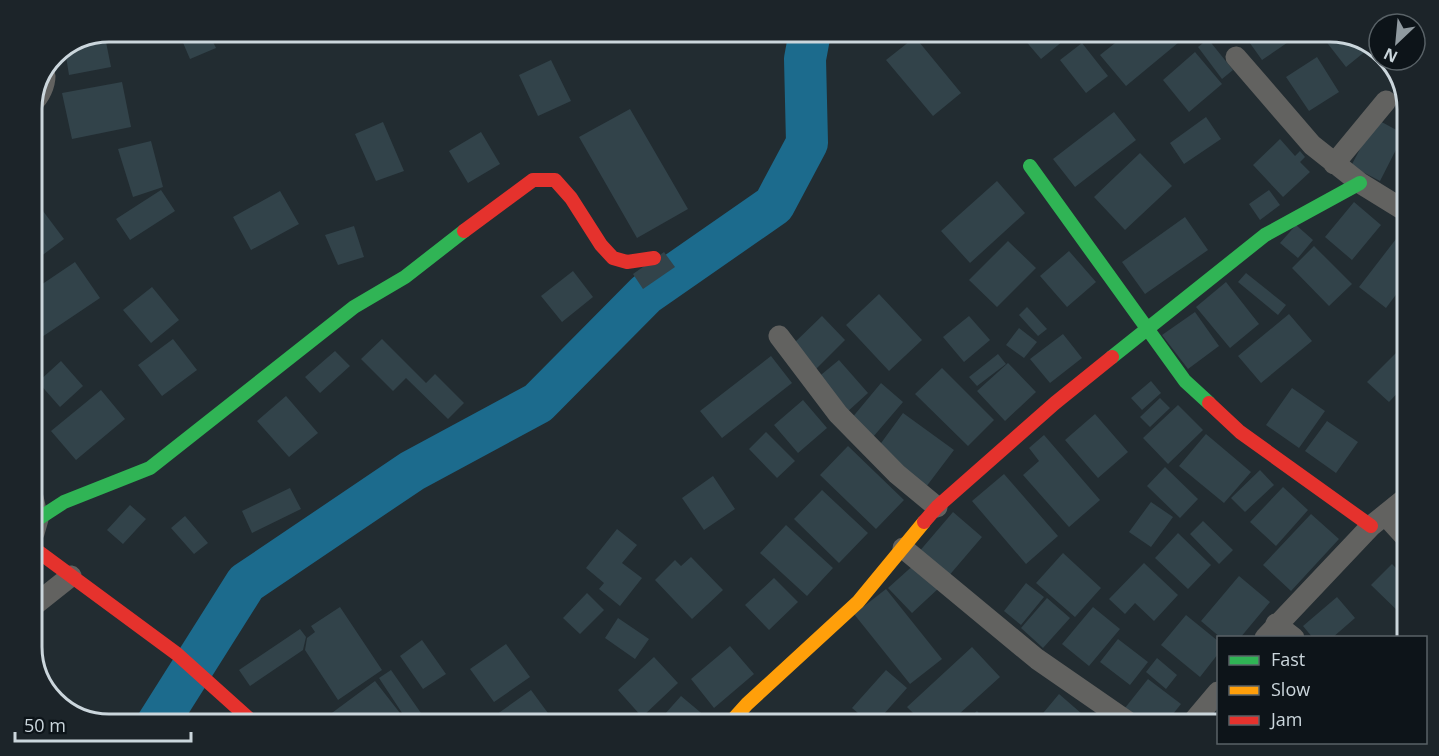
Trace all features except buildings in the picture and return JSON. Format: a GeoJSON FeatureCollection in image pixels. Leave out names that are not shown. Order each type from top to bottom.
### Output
{"type":"FeatureCollection","features":[{"type":"Feature","properties":{"kind":"street"},"geometry":{"type":"LineString","coordinates":[[1236,57],[1312,145],[1360,183],[1397,206]]}},
{"type":"Feature","properties":{"kind":"street"},"geometry":{"type":"LineString","coordinates":[[1334,164],[1386,102]]}},
{"type":"Feature","properties":{"kind":"street"},"geometry":{"type":"LineString","coordinates":[[1030,166],[1185,381],[1240,432],[1397,533]]}},
{"type":"Feature","properties":{"kind":"street"},"geometry":{"type":"LineString","coordinates":[[42,516],[64,502],[150,468],[354,307],[405,277],[533,180],[555,180],[571,198],[601,244],[613,258],[627,262],[654,258]]}},
{"type":"Feature","properties":{"kind":"street"},"geometry":{"type":"LineString","coordinates":[[738,714],[858,602],[937,507],[1055,403],[1264,235],[1360,183]]}},
{"type":"Feature","properties":{"kind":"street"},"geometry":{"type":"LineString","coordinates":[[779,336],[838,414],[897,474],[937,507]]}},
{"type":"Feature","properties":{"kind":"street"},"geometry":{"type":"LineString","coordinates":[[1287,636],[1270,631],[1378,521],[1397,505]]}},
{"type":"Feature","properties":{"kind":"street"},"geometry":{"type":"LineString","coordinates":[[903,548],[1037,659],[1117,714]]}},
{"type":"Feature","properties":{"kind":"street"},"geometry":{"type":"LineString","coordinates":[[42,554],[177,654],[244,714]]}},
{"type":"Feature","properties":{"kind":"street"},"geometry":{"type":"LineString","coordinates":[[42,599],[71,576]]}},
{"type":"Feature","properties":{"kind":"street"},"geometry":{"type":"LineString","coordinates":[[1199,714],[1217,693]]}},
{"type":"Feature","properties":{"kind":"waterway"},"geometry":{"type":"LineString","coordinates":[[163,714],[246,583],[412,471],[538,403],[646,294],[774,205],[807,143],[805,59],[808,42]]}},
{"type":"Feature","properties":{"kind":"traffic: fast"},"geometry":{"type":"LineString","coordinates":[[1030,166],[1185,381],[1209,403]]}},
{"type":"Feature","properties":{"kind":"traffic: fast"},"geometry":{"type":"LineString","coordinates":[[1112,357],[1265,235],[1360,183]]}},
{"type":"Feature","properties":{"kind":"traffic: fast"},"geometry":{"type":"LineString","coordinates":[[42,516],[64,502],[150,468],[354,307],[405,277],[464,231]]}},
{"type":"Feature","properties":{"kind":"traffic: slow"},"geometry":{"type":"LineString","coordinates":[[738,714],[858,602],[924,522]]}},
{"type":"Feature","properties":{"kind":"traffic: jam"},"geometry":{"type":"LineString","coordinates":[[464,231],[533,180],[555,180],[571,198],[601,245],[613,258],[627,262],[654,258]]}},
{"type":"Feature","properties":{"kind":"traffic: jam"},"geometry":{"type":"LineString","coordinates":[[924,522],[937,507],[1055,403],[1112,357]]}},
{"type":"Feature","properties":{"kind":"traffic: jam"},"geometry":{"type":"LineString","coordinates":[[1209,403],[1240,432],[1371,526]]}},
{"type":"Feature","properties":{"kind":"traffic: jam"},"geometry":{"type":"LineString","coordinates":[[42,554],[177,654],[244,714]]}}]}
